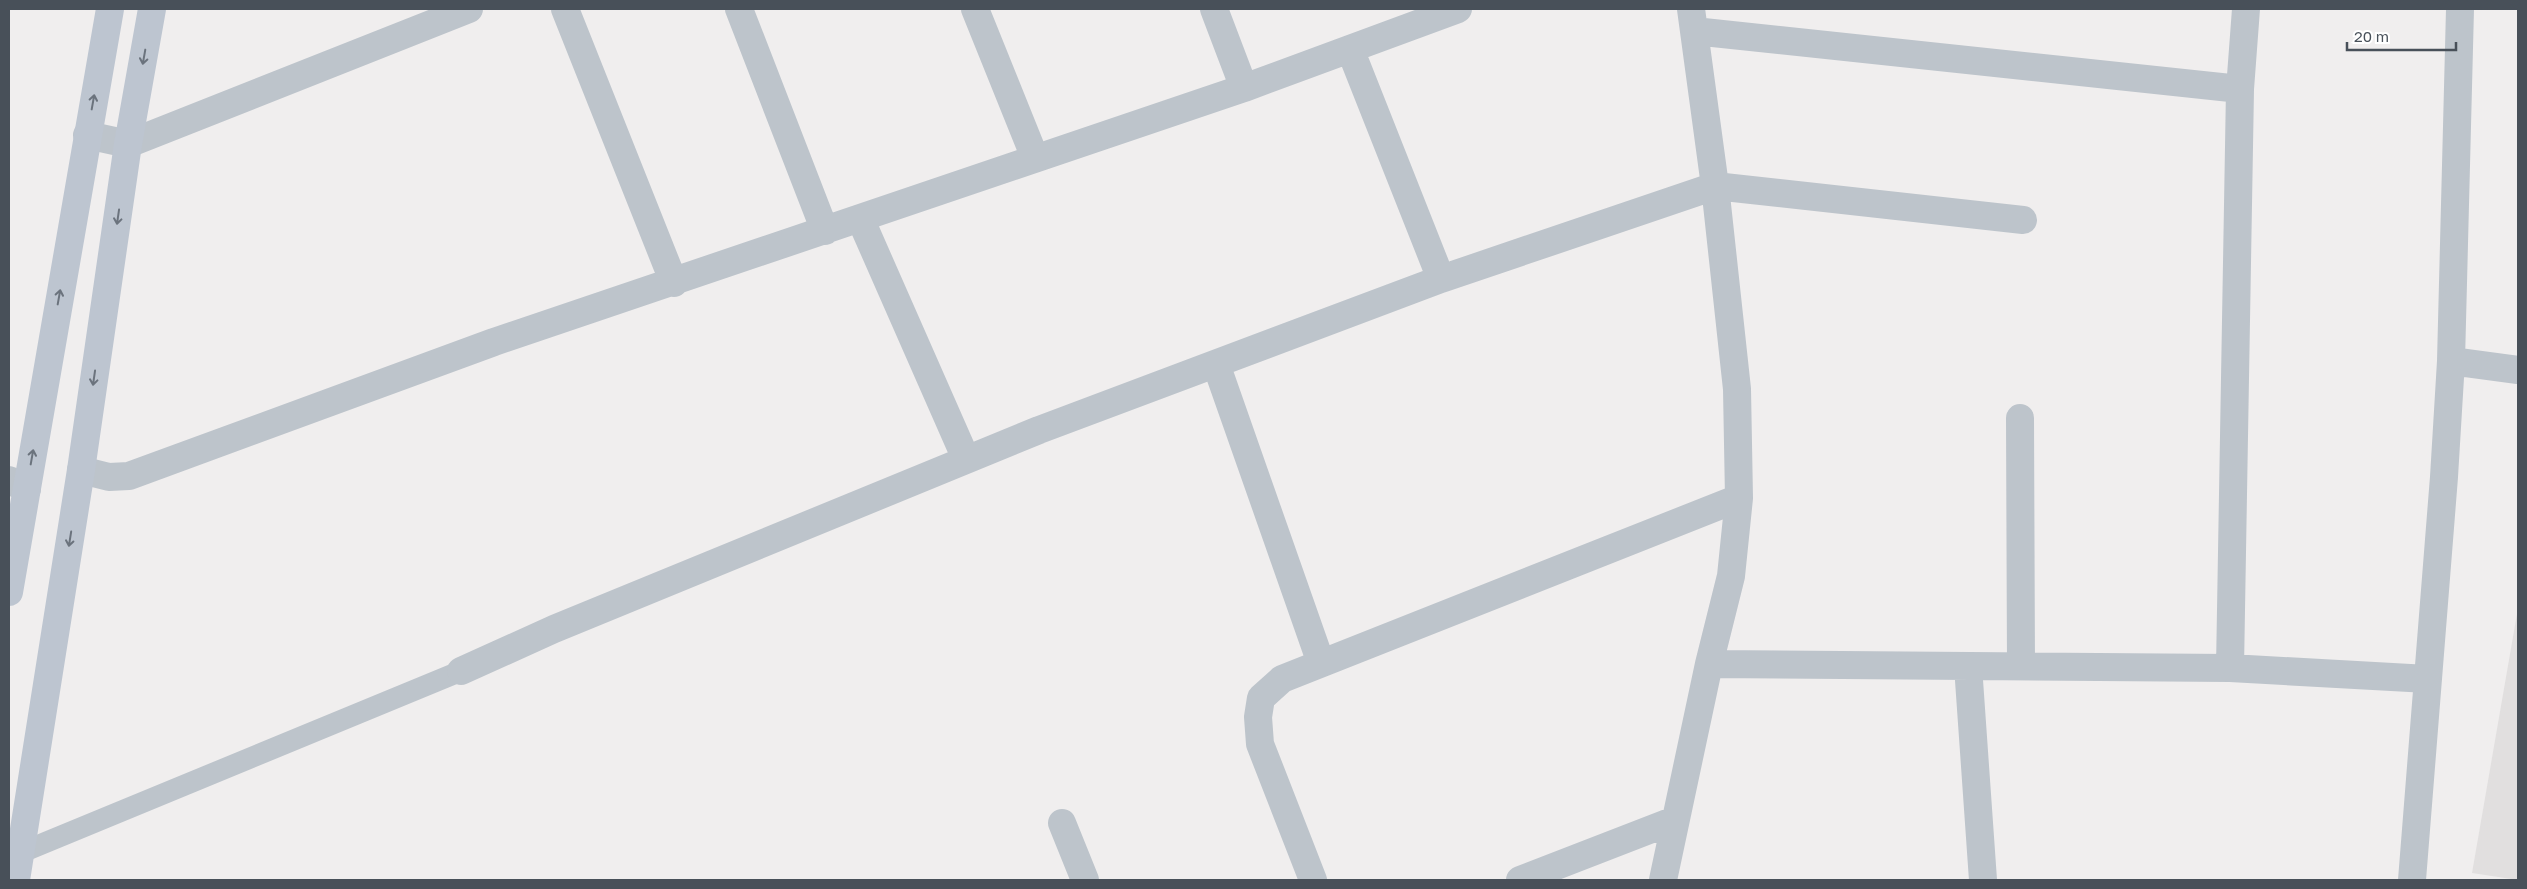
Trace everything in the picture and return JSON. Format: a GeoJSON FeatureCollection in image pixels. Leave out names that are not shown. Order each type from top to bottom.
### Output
{"type":"FeatureCollection","features":[{"type":"Feature","properties":{"kind":"street"},"geometry":{"type":"LineString","coordinates":[[9,592],[18,484],[110,9]]}},
{"type":"Feature","properties":{"kind":"street"},"geometry":{"type":"LineString","coordinates":[[16,880],[81,470],[128,144],[152,9]]}},
{"type":"Feature","properties":{"kind":"street"},"geometry":{"type":"LineString","coordinates":[[87,134],[128,144],[469,9]]}},
{"type":"Feature","properties":{"kind":"street"},"geometry":{"type":"LineString","coordinates":[[565,9],[674,283]]}},
{"type":"Feature","properties":{"kind":"street"},"geometry":{"type":"LineString","coordinates":[[739,9],[825,231]]}},
{"type":"Feature","properties":{"kind":"street"},"geometry":{"type":"LineString","coordinates":[[975,9],[1035,158]]}},
{"type":"Feature","properties":{"kind":"street"},"geometry":{"type":"LineString","coordinates":[[1214,9],[1244,88]]}},
{"type":"Feature","properties":{"kind":"street"},"geometry":{"type":"LineString","coordinates":[[81,470],[109,477],[129,476],[494,342],[674,283],[1244,88],[1457,9]]}},
{"type":"Feature","properties":{"kind":"street"},"geometry":{"type":"LineString","coordinates":[[2230,668],[2240,89],[2246,9]]}},
{"type":"Feature","properties":{"kind":"street"},"geometry":{"type":"LineString","coordinates":[[2412,880],[2444,478],[2451,361],[2460,9]]}},
{"type":"Feature","properties":{"kind":"street"},"geometry":{"type":"LineString","coordinates":[[1663,880],[1709,664],[1731,576],[1739,498],[1736,388],[1715,186],[1693,20],[2240,89]]}},
{"type":"Feature","properties":{"kind":"street"},"geometry":{"type":"LineString","coordinates":[[1350,49],[1441,279]]}},
{"type":"Feature","properties":{"kind":"street"},"geometry":{"type":"LineString","coordinates":[[461,672],[554,629],[966,459],[1441,279],[1715,186],[2022,220]]}},
{"type":"Feature","properties":{"kind":"street"},"geometry":{"type":"LineString","coordinates":[[860,218],[966,459]]}},
{"type":"Feature","properties":{"kind":"street"},"geometry":{"type":"LineString","coordinates":[[2451,361],[2518,370]]}},
{"type":"Feature","properties":{"kind":"street"},"geometry":{"type":"LineString","coordinates":[[1216,364],[1321,663]]}},
{"type":"Feature","properties":{"kind":"street"},"geometry":{"type":"LineString","coordinates":[[2020,418],[2021,666]]}},
{"type":"Feature","properties":{"kind":"street"},"geometry":{"type":"LineString","coordinates":[[1312,880],[1260,744],[1258,717],[1261,698],[1282,679],[1739,498]]}},
{"type":"Feature","properties":{"kind":"street"},"geometry":{"type":"LineString","coordinates":[[1709,664],[2230,668],[2428,679]]}},
{"type":"Feature","properties":{"kind":"street"},"geometry":{"type":"LineString","coordinates":[[1968,666],[1983,880]]}},
{"type":"Feature","properties":{"kind":"street"},"geometry":{"type":"LineString","coordinates":[[1520,880],[1675,820]]}},
{"type":"Feature","properties":{"kind":"street"},"geometry":{"type":"LineString","coordinates":[[1062,823],[1085,880]]}},
{"type":"Feature","properties":{"kind":"lane"},"geometry":{"type":"LineString","coordinates":[[20,853],[461,672]]}},
{"type":"Feature","properties":{"kind":"shaded area"},"geometry":{"type":"Polygon","coordinates":[[[2518,608],[2518,880],[2472,873],[2518,608]]]}}]}
